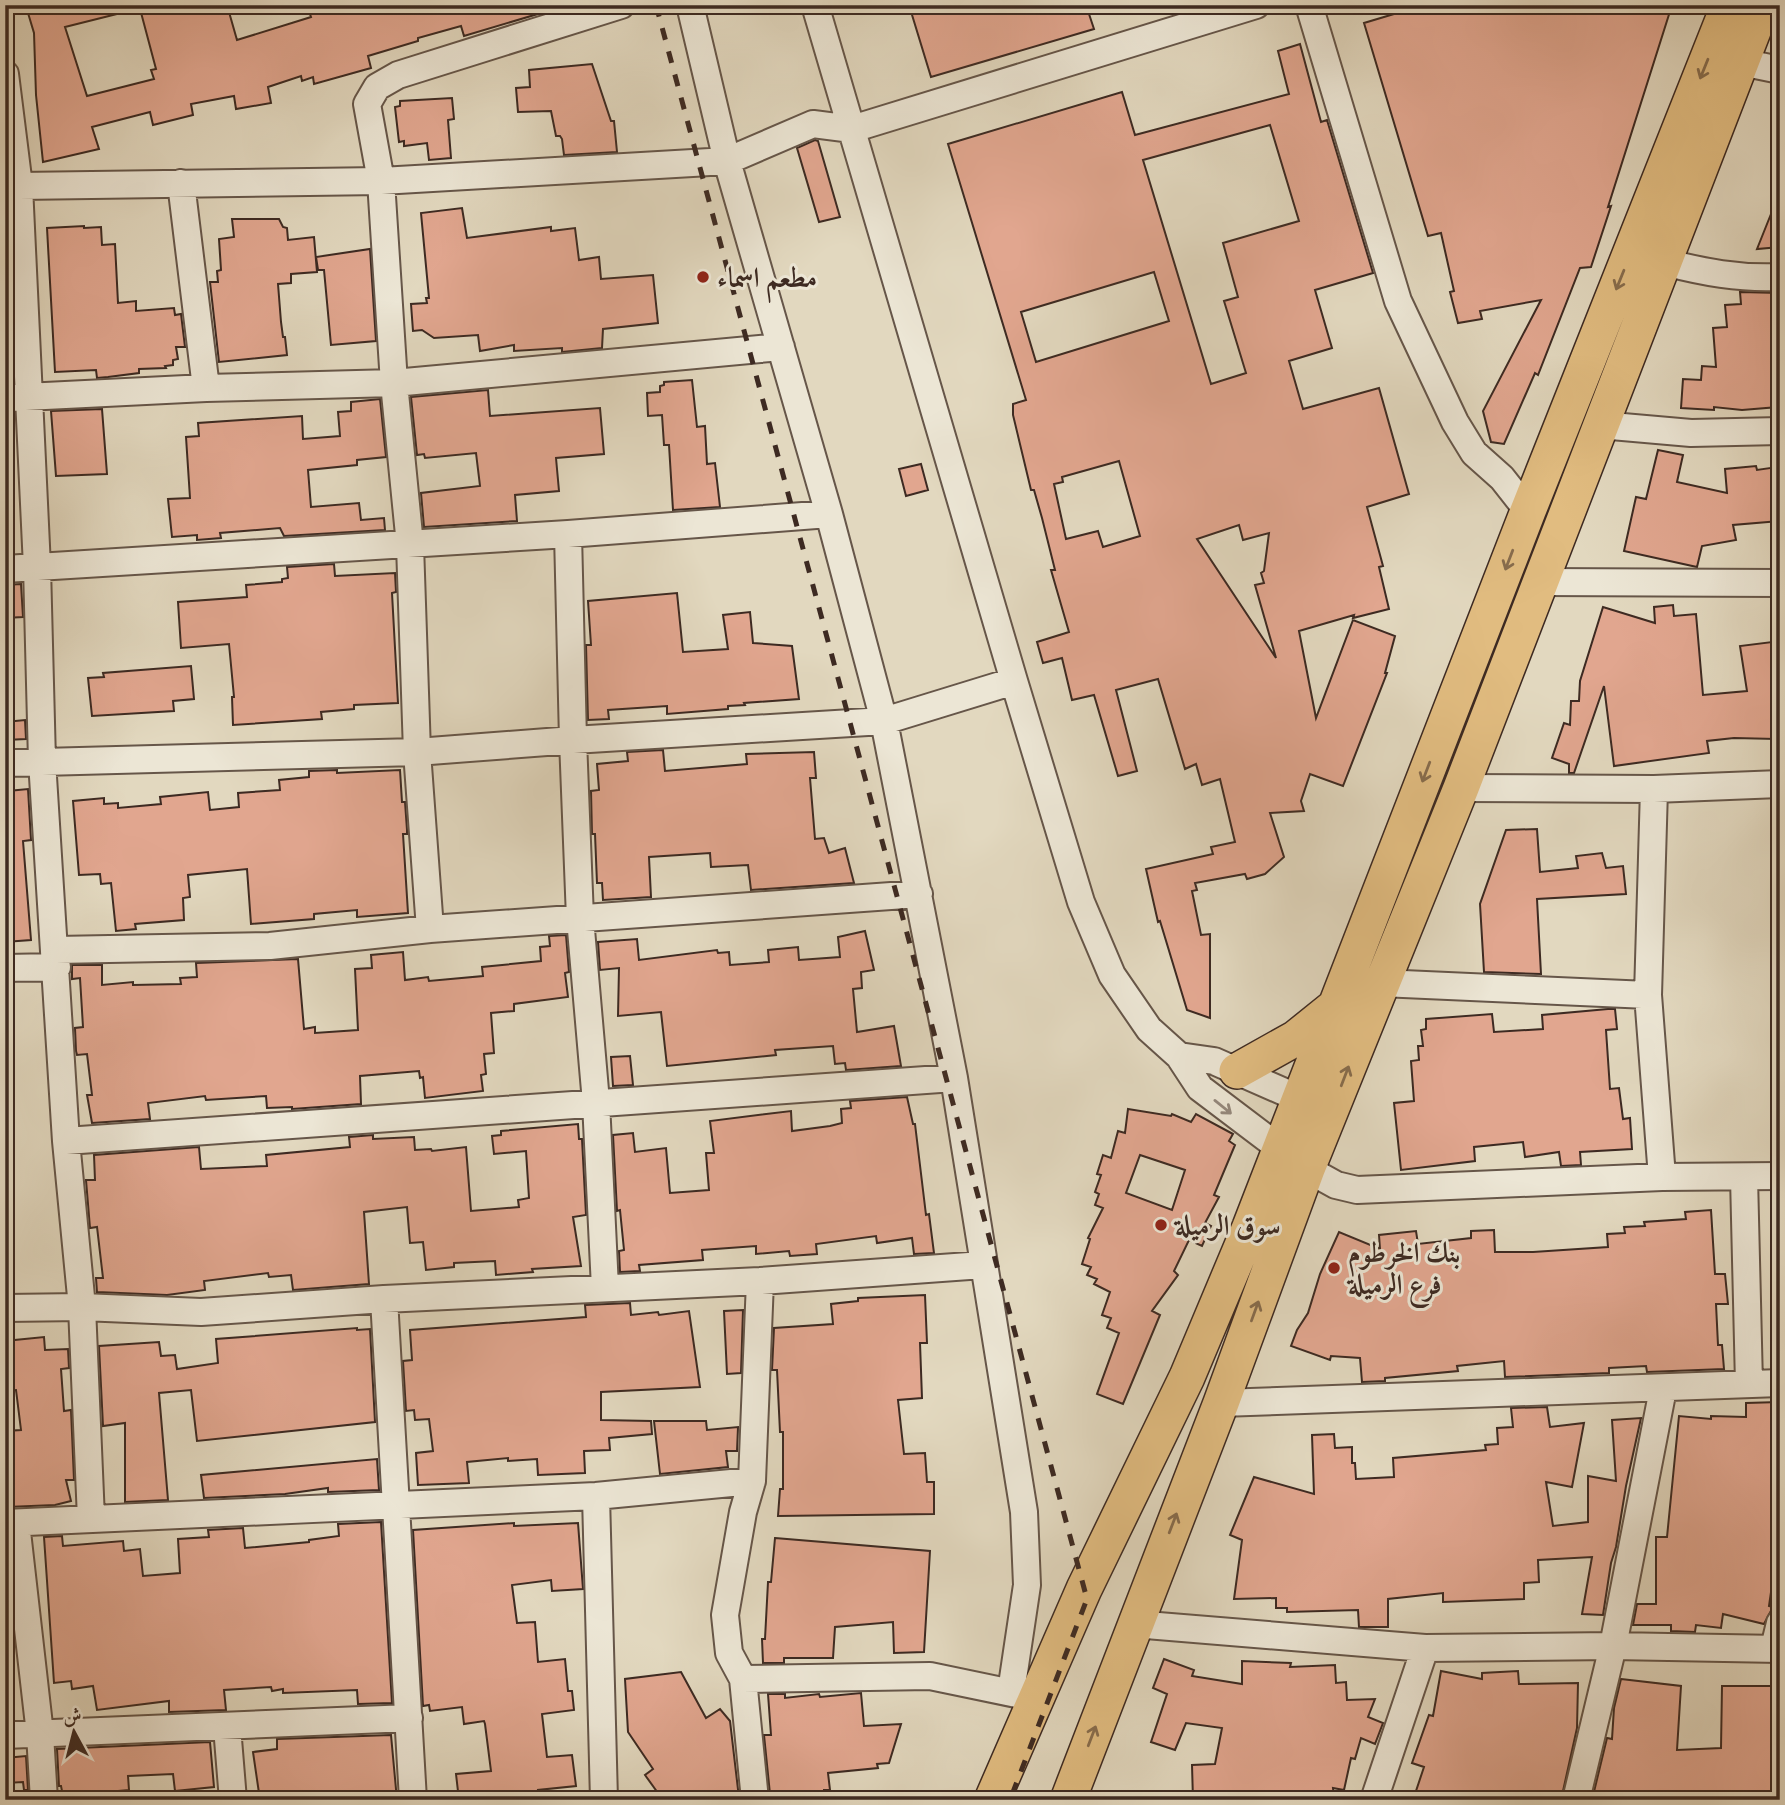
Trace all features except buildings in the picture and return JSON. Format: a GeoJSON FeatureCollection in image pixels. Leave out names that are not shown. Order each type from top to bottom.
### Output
{"type":"FeatureCollection","features":[{"type":"Feature","properties":{"kind":"main road"},"geometry":{"type":"LineString","coordinates":[[1316,1106],[1337,1005],[1528,511],[1729,5]]}},
{"type":"Feature","properties":{"kind":"main road"},"geometry":{"type":"LineString","coordinates":[[992,1800],[1023,1695],[1084,1589],[1294,1159],[1316,1106],[1381,983],[1461,788],[1763,5]]}},
{"type":"Feature","properties":{"kind":"main road"},"geometry":{"type":"LineString","coordinates":[[1237,1071],[1296,1038],[1337,1005]]}},
{"type":"Feature","properties":{"kind":"main road"},"geometry":{"type":"LineString","coordinates":[[1068,1800],[1221,1403],[1294,1159]]}},
{"type":"Feature","properties":{"kind":"street"},"geometry":{"type":"LineString","coordinates":[[430,929],[417,752],[410,545],[394,383],[382,181],[367,104],[377,87],[398,75],[621,5]]}},
{"type":"Feature","properties":{"kind":"street"},"geometry":{"type":"LineString","coordinates":[[690,5],[727,161],[829,514],[884,721],[954,1078],[1024,1512],[1027,1585],[1023,1695],[930,1676],[743,1679]]}},
{"type":"Feature","properties":{"kind":"street"},"geometry":{"type":"LineString","coordinates":[[815,5],[1081,902],[1112,975],[1149,1028],[1179,1056],[1200,1088],[1294,1159],[1336,1185],[1357,1190],[1662,1177],[1780,1176]]}},
{"type":"Feature","properties":{"kind":"street"},"geometry":{"type":"LineString","coordinates":[[12,188],[382,181],[727,161],[813,124],[852,129],[1256,5]]}},
{"type":"Feature","properties":{"kind":"street"},"geometry":{"type":"LineString","coordinates":[[1309,5],[1398,301],[1455,422],[1474,453],[1502,478],[1528,511]]}},
{"type":"Feature","properties":{"kind":"street"},"geometry":{"type":"LineString","coordinates":[[1741,62],[1780,70]]}},
{"type":"Feature","properties":{"kind":"street"},"geometry":{"type":"LineString","coordinates":[[5,74],[12,188],[17,397],[37,567],[42,761],[66,1141],[82,1307],[91,1519]]}},
{"type":"Feature","properties":{"kind":"street"},"geometry":{"type":"LineString","coordinates":[[181,183],[206,388]]}},
{"type":"Feature","properties":{"kind":"street"},"geometry":{"type":"LineString","coordinates":[[1664,262],[1718,274],[1749,278],[1780,277]]}},
{"type":"Feature","properties":{"kind":"street"},"geometry":{"type":"LineString","coordinates":[[17,397],[394,383],[781,347]]}},
{"type":"Feature","properties":{"kind":"street"},"geometry":{"type":"LineString","coordinates":[[1600,425],[1691,433],[1780,431]]}},
{"type":"Feature","properties":{"kind":"street"},"geometry":{"type":"LineString","coordinates":[[5,569],[410,545],[829,514]]}},
{"type":"Feature","properties":{"kind":"street"},"geometry":{"type":"LineString","coordinates":[[568,534],[580,918],[596,1102],[605,1288]]}},
{"type":"Feature","properties":{"kind":"street"},"geometry":{"type":"LineString","coordinates":[[1539,582],[1780,583]]}},
{"type":"Feature","properties":{"kind":"street"},"geometry":{"type":"LineString","coordinates":[[5,763],[417,752],[884,721],[1014,681]]}},
{"type":"Feature","properties":{"kind":"street"},"geometry":{"type":"LineString","coordinates":[[1461,788],[1654,789],[1780,784]]}},
{"type":"Feature","properties":{"kind":"street"},"geometry":{"type":"LineString","coordinates":[[1654,789],[1648,995],[1662,1177]]}},
{"type":"Feature","properties":{"kind":"street"},"geometry":{"type":"LineString","coordinates":[[5,968],[56,958],[257,947],[430,929],[919,894]]}},
{"type":"Feature","properties":{"kind":"street"},"geometry":{"type":"LineString","coordinates":[[1381,983],[1648,995]]}},
{"type":"Feature","properties":{"kind":"street"},"geometry":{"type":"LineString","coordinates":[[1179,1056],[1214,1061],[1316,1106]]}},
{"type":"Feature","properties":{"kind":"street"},"geometry":{"type":"LineString","coordinates":[[66,1141],[954,1078]]}},
{"type":"Feature","properties":{"kind":"street"},"geometry":{"type":"LineString","coordinates":[[1744,1177],[1749,1384]]}},
{"type":"Feature","properties":{"kind":"street"},"geometry":{"type":"LineString","coordinates":[[5,1308],[82,1307],[201,1312],[605,1288],[760,1282],[983,1265]]}},
{"type":"Feature","properties":{"kind":"street"},"geometry":{"type":"LineString","coordinates":[[755,1800],[743,1679],[729,1653],[725,1615],[743,1512],[752,1481],[760,1282]]}},
{"type":"Feature","properties":{"kind":"street"},"geometry":{"type":"LineString","coordinates":[[384,1300],[413,1800]]}},
{"type":"Feature","properties":{"kind":"street"},"geometry":{"type":"LineString","coordinates":[[1221,1403],[1780,1383]]}},
{"type":"Feature","properties":{"kind":"street"},"geometry":{"type":"LineString","coordinates":[[1576,1800],[1613,1646],[1662,1389]]}},
{"type":"Feature","properties":{"kind":"street"},"geometry":{"type":"LineString","coordinates":[[44,1800],[40,1734],[11,1523],[596,1496],[752,1481]]}},
{"type":"Feature","properties":{"kind":"street"},"geometry":{"type":"LineString","coordinates":[[596,1496],[604,1800]]}},
{"type":"Feature","properties":{"kind":"street"},"geometry":{"type":"LineString","coordinates":[[1134,1624],[1425,1648],[1613,1646],[1778,1640]]}},
{"type":"Feature","properties":{"kind":"street"},"geometry":{"type":"LineString","coordinates":[[1374,1800],[1425,1648]]}},
{"type":"Feature","properties":{"kind":"street"},"geometry":{"type":"LineString","coordinates":[[5,1735],[409,1718]]}},
{"type":"Feature","properties":{"kind":"street"},"geometry":{"type":"LineString","coordinates":[[227,1727],[233,1800]]}},
{"type":"Feature","properties":{"kind":"railway"},"geometry":{"type":"LineString","coordinates":[[656,5],[1087,1599],[1010,1800]]}},
{"type":"Feature","properties":{"kind":"place","name":"مطعم اسماء"},"geometry":{"type":"Point","coordinates":[703,277]}},
{"type":"Feature","properties":{"kind":"place","name":"سوق الرميلة"},"geometry":{"type":"Point","coordinates":[1161,1225]}},
{"type":"Feature","properties":{"kind":"place","name":"بنك الخرطوم فرع الرميلة"},"geometry":{"type":"Point","coordinates":[1334,1268]}}]}
